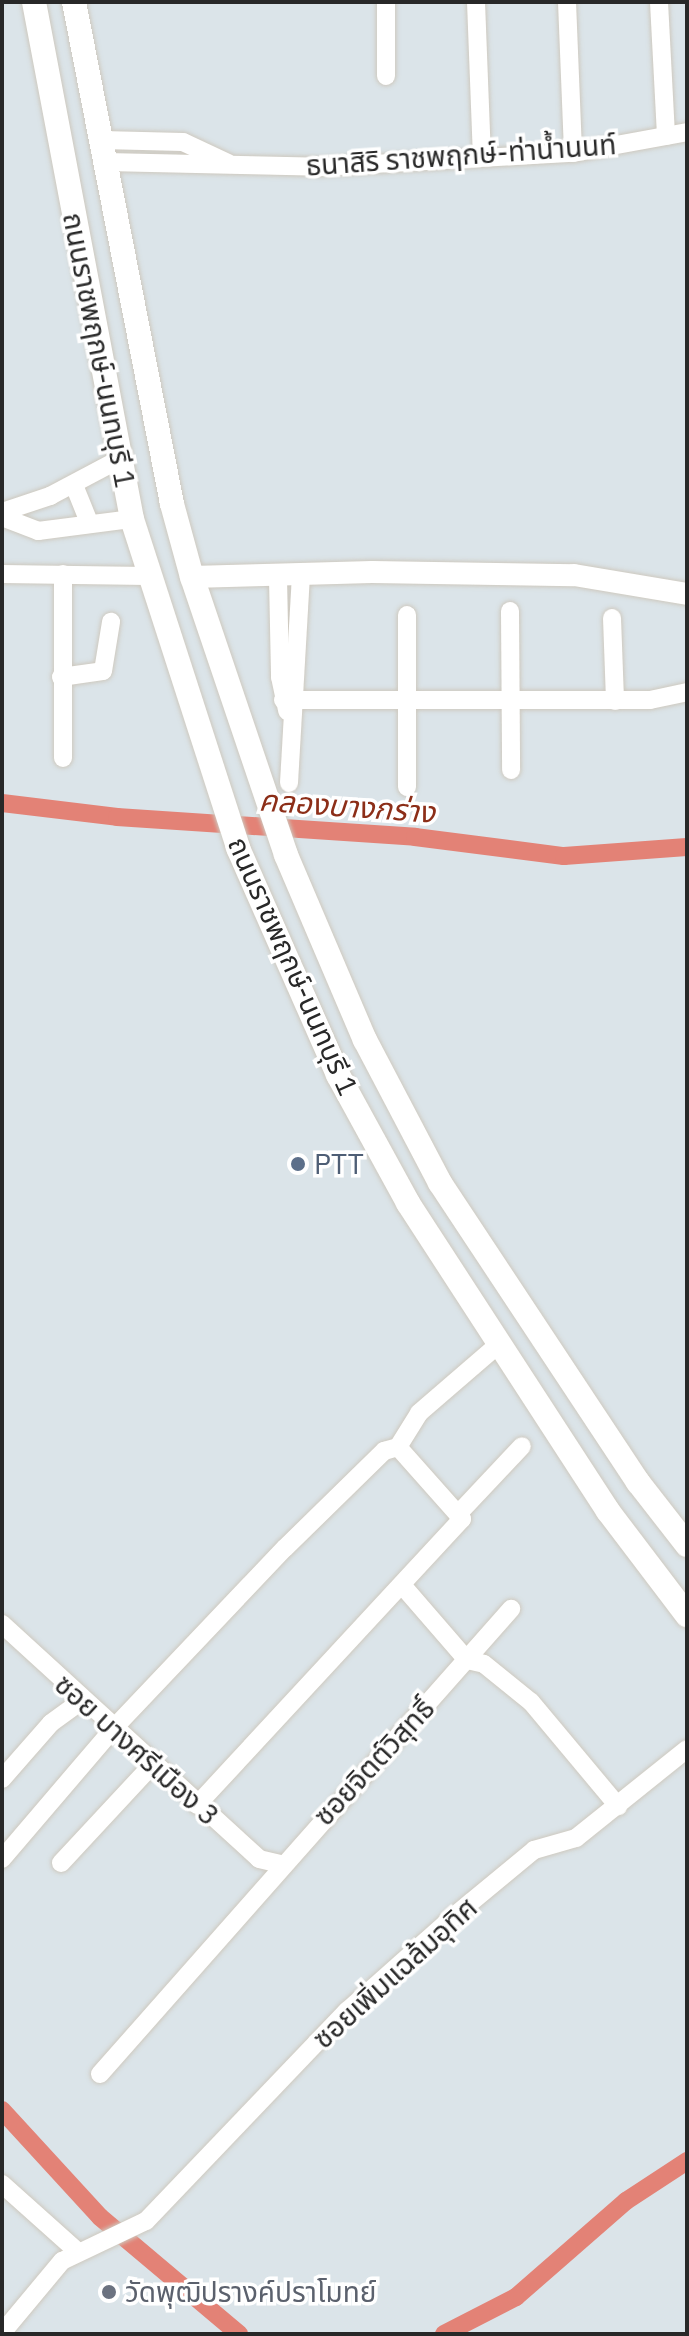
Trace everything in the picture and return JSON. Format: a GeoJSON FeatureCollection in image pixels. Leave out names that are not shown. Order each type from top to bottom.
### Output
{"type":"FeatureCollection","features":[{"type":"Feature","properties":{"kind":"main road","name":"ถนนราชพฤกษ์-นนทบุรี 1"},"geometry":{"type":"LineString","coordinates":[[34,2],[132,519],[238,848],[338,1075],[408,1203],[608,1511],[687,1615]]}},
{"type":"Feature","properties":{"kind":"main road","name":"ถนนราชพฤกษ์-นนทบุรี 1"},"geometry":{"type":"LineString","coordinates":[[74,2],[172,504],[192,577],[286,855],[365,1040],[440,1183],[638,1482],[687,1545]]}},
{"type":"Feature","properties":{"kind":"street"},"geometry":{"type":"LineString","coordinates":[[386,2],[386,76]]}},
{"type":"Feature","properties":{"kind":"street"},"geometry":{"type":"LineString","coordinates":[[476,2],[482,156]]}},
{"type":"Feature","properties":{"kind":"street"},"geometry":{"type":"LineString","coordinates":[[567,2],[573,153]]}},
{"type":"Feature","properties":{"kind":"street"},"geometry":{"type":"LineString","coordinates":[[659,2],[666,136]]}},
{"type":"Feature","properties":{"kind":"street","name":"ธนาสิริ ราชพฤกษ์-ท่าน้ำนนท์"},"geometry":{"type":"LineString","coordinates":[[104,151],[183,142],[234,166],[320,167],[573,153],[687,132]]}},
{"type":"Feature","properties":{"kind":"street"},"geometry":{"type":"LineString","coordinates":[[2,514],[74,485],[120,459]]}},
{"type":"Feature","properties":{"kind":"street"},"geometry":{"type":"LineString","coordinates":[[74,485],[89,522]]}},
{"type":"Feature","properties":{"kind":"street"},"geometry":{"type":"LineString","coordinates":[[2,514],[38,531],[89,522],[132,519]]}},
{"type":"Feature","properties":{"kind":"street"},"geometry":{"type":"LineString","coordinates":[[192,577],[278,578],[372,572],[574,575],[687,594]]}},
{"type":"Feature","properties":{"kind":"street"},"geometry":{"type":"LineString","coordinates":[[2,574],[148,576]]}},
{"type":"Feature","properties":{"kind":"street"},"geometry":{"type":"LineString","coordinates":[[63,574],[63,758]]}},
{"type":"Feature","properties":{"kind":"street"},"geometry":{"type":"LineString","coordinates":[[289,700],[301,577]]}},
{"type":"Feature","properties":{"kind":"street"},"geometry":{"type":"LineString","coordinates":[[278,578],[289,700],[289,783]]}},
{"type":"Feature","properties":{"kind":"street"},"geometry":{"type":"LineString","coordinates":[[510,611],[511,770]]}},
{"type":"Feature","properties":{"kind":"street"},"geometry":{"type":"LineString","coordinates":[[407,615],[407,787]]}},
{"type":"Feature","properties":{"kind":"street"},"geometry":{"type":"LineString","coordinates":[[612,618],[615,701]]}},
{"type":"Feature","properties":{"kind":"street"},"geometry":{"type":"LineString","coordinates":[[61,677],[103,671],[111,622]]}},
{"type":"Feature","properties":{"kind":"street"},"geometry":{"type":"LineString","coordinates":[[289,700],[511,698],[615,701],[687,692]]}},
{"type":"Feature","properties":{"kind":"street"},"geometry":{"type":"LineString","coordinates":[[2,1859],[113,1729],[285,1548],[384,1451],[398,1447],[419,1413],[499,1344]]}},
{"type":"Feature","properties":{"kind":"street"},"geometry":{"type":"LineString","coordinates":[[458,1514],[522,1446]]}},
{"type":"Feature","properties":{"kind":"street"},"geometry":{"type":"LineString","coordinates":[[197,1805],[462,1519],[398,1447]]}},
{"type":"Feature","properties":{"kind":"street"},"geometry":{"type":"LineString","coordinates":[[402,1585],[467,1660],[484,1664],[531,1702],[618,1806]]}},
{"type":"Feature","properties":{"kind":"street","name":"ซอยจิตต์วิสุทธิ์"},"geometry":{"type":"LineString","coordinates":[[100,2074],[280,1864],[511,1609]]}},
{"type":"Feature","properties":{"kind":"street","name":"ซอย บางศรีเมือง 3"},"geometry":{"type":"LineString","coordinates":[[2,1624],[81,1701],[259,1859],[280,1864]]}},
{"type":"Feature","properties":{"kind":"street"},"geometry":{"type":"LineString","coordinates":[[2,1779],[51,1723],[81,1701]]}},
{"type":"Feature","properties":{"kind":"street","name":"ซอยเพิ่มแฉล้มอุทิศ"},"geometry":{"type":"LineString","coordinates":[[78,2252],[129,2232],[347,2011],[534,1850],[576,1838],[687,1749]]}},
{"type":"Feature","properties":{"kind":"street"},"geometry":{"type":"LineString","coordinates":[[61,1863],[152,1765]]}},
{"type":"Feature","properties":{"kind":"street"},"geometry":{"type":"LineString","coordinates":[[2,2184],[78,2252],[57,2265],[2,2333]]}},
{"type":"Feature","properties":{"kind":"waterway","name":"คลองบางกร่าง"},"geometry":{"type":"LineString","coordinates":[[2,803],[117,817],[415,837],[564,856],[687,847]]}},
{"type":"Feature","properties":{"kind":"waterway"},"geometry":{"type":"LineString","coordinates":[[2,2110],[100,2217],[239,2334]]}},
{"type":"Feature","properties":{"kind":"waterway"},"geometry":{"type":"LineString","coordinates":[[444,2334],[516,2297],[626,2201],[687,2161]]}},
{"type":"Feature","properties":{"kind":"place","name":"PTT"},"geometry":{"type":"Point","coordinates":[298,1164]}},
{"type":"Feature","properties":{"kind":"place","name":"วัดพุฒิปรางค์ปราโมทย์"},"geometry":{"type":"Point","coordinates":[109,2292]}}]}
